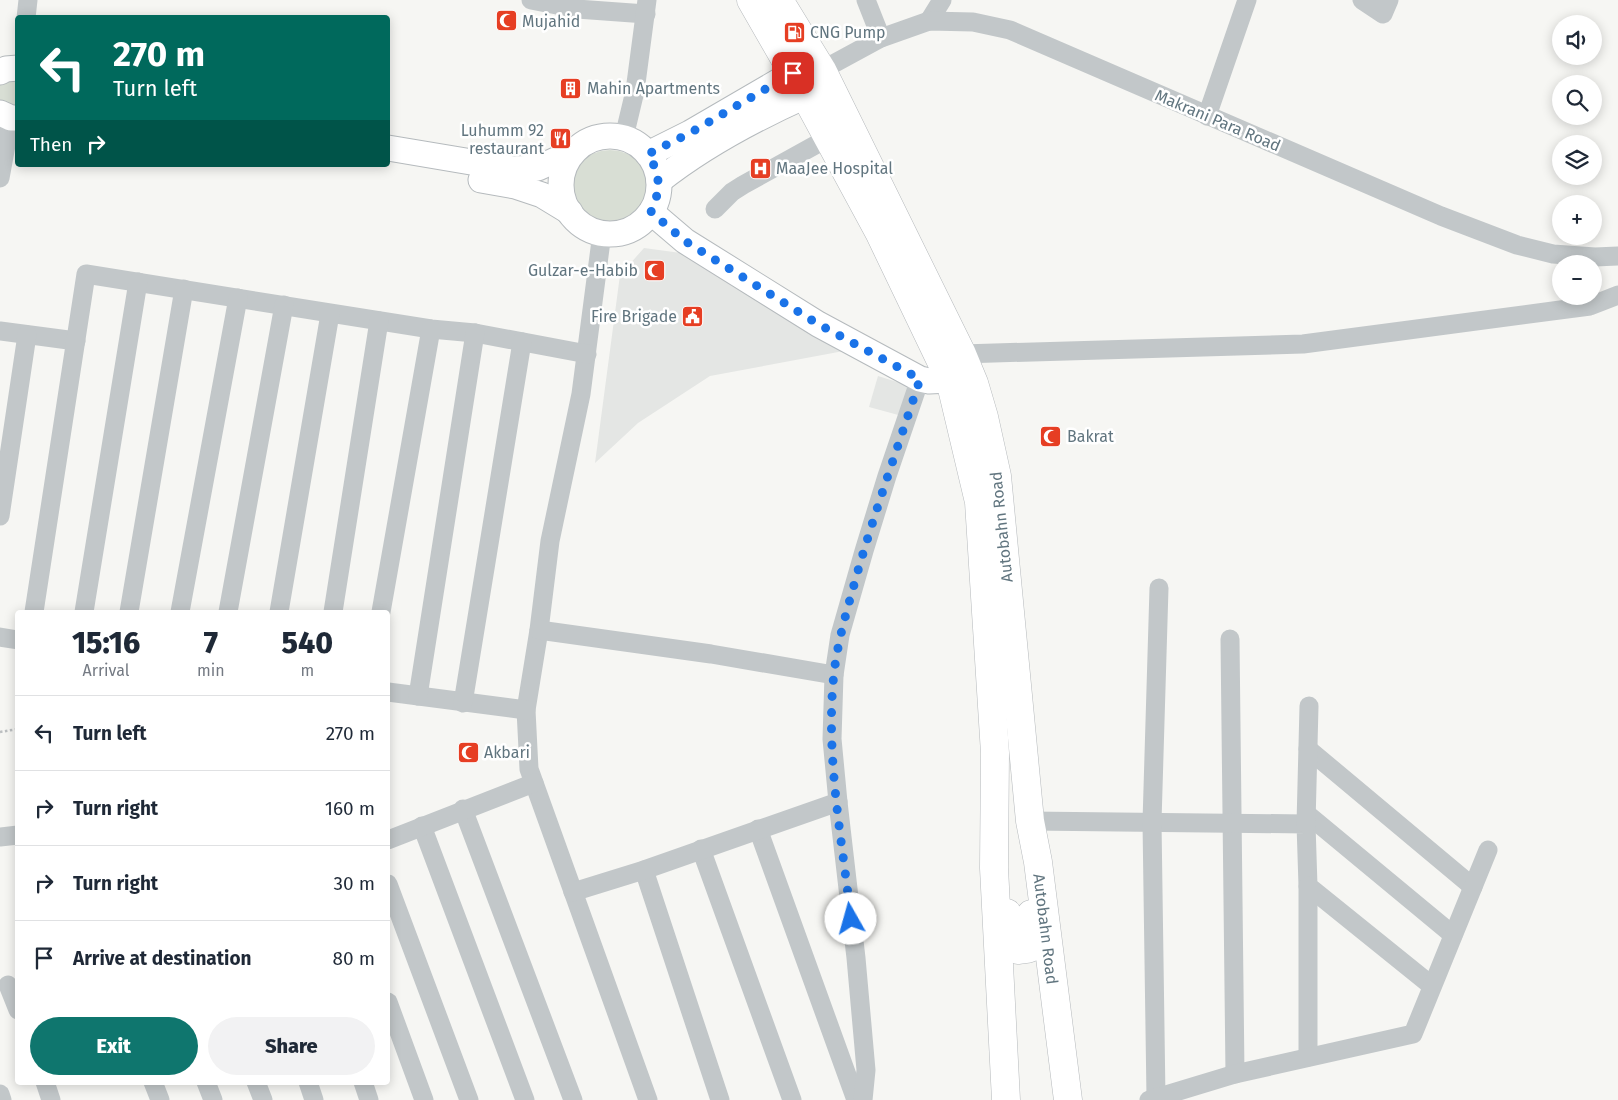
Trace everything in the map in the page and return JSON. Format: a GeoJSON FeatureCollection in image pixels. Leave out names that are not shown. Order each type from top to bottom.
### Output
{"type":"FeatureCollection","features":[{"type":"Feature","properties":{"kind":"highway","name":"Autobahn Road"},"geometry":{"type":"LineString","coordinates":[[750,0],[799,84],[879,232],[950,380],[979,502],[995,753],[994,868],[1006,1100]]}},
{"type":"Feature","properties":{"kind":"highway","name":"Autobahn Road"},"geometry":{"type":"LineString","coordinates":[[779,0],[822,70],[962,354],[974,383],[984,418],[997,476],[1030,821],[1038,862],[1068,1100]]}},
{"type":"Feature","properties":{"kind":"highway"},"geometry":{"type":"LineString","coordinates":[[994,868],[1005,897],[1011,939],[1018,950],[1030,948],[1034,946],[1035,942],[1028,895],[1038,862]]}},
{"type":"Feature","properties":{"kind":"main road"},"geometry":{"type":"LineString","coordinates":[[0,72],[15,68]]}},
{"type":"Feature","properties":{"kind":"main road"},"geometry":{"type":"LineString","coordinates":[[648,154],[799,84]]}},
{"type":"Feature","properties":{"kind":"main road"},"geometry":{"type":"LineString","coordinates":[[659,182],[698,152],[774,110],[799,84]]}},
{"type":"Feature","properties":{"kind":"main road"},"geometry":{"type":"LineString","coordinates":[[390,148],[513,169],[538,168],[573,152],[584,143],[596,138],[610,136],[624,138],[641,147],[656,167],[659,182],[658,197],[651,212],[642,222],[630,229],[616,233],[602,233],[578,222],[570,212],[563,197],[561,181],[565,166],[573,152]]}},
{"type":"Feature","properties":{"kind":"main road"},"geometry":{"type":"LineString","coordinates":[[390,164],[515,186],[542,195],[570,212]]}},
{"type":"Feature","properties":{"kind":"main road"},"geometry":{"type":"LineString","coordinates":[[651,212],[685,241],[818,324],[920,379],[929,381],[950,380]]}},
{"type":"Feature","properties":{"kind":"street"},"geometry":{"type":"LineString","coordinates":[[26,15],[28,0]]}},
{"type":"Feature","properties":{"kind":"street"},"geometry":{"type":"LineString","coordinates":[[531,0],[578,5],[647,7],[635,91],[624,138]]}},
{"type":"Feature","properties":{"kind":"street"},"geometry":{"type":"LineString","coordinates":[[866,0],[881,38]]}},
{"type":"Feature","properties":{"kind":"street"},"geometry":{"type":"LineString","coordinates":[[929,21],[942,0]]}},
{"type":"Feature","properties":{"kind":"street"},"geometry":{"type":"LineString","coordinates":[[1207,116],[1247,0]]}},
{"type":"Feature","properties":{"kind":"street"},"geometry":{"type":"LineString","coordinates":[[1362,0],[1383,14],[1389,0]]}},
{"type":"Feature","properties":{"kind":"street","name":"Makrani Para Road"},"geometry":{"type":"LineString","coordinates":[[822,70],[881,38],[929,21],[973,22],[1010,30],[1441,216],[1517,245],[1553,254],[1595,257],[1618,256]]}},
{"type":"Feature","properties":{"kind":"street"},"geometry":{"type":"LineString","coordinates":[[0,178],[9,116]]}},
{"type":"Feature","properties":{"kind":"street"},"geometry":{"type":"LineString","coordinates":[[715,209],[732,192],[743,185],[828,138]]}},
{"type":"Feature","properties":{"kind":"street"},"geometry":{"type":"LineString","coordinates":[[602,233],[582,394],[550,541],[526,710],[529,769],[648,1100]]}},
{"type":"Feature","properties":{"kind":"street"},"geometry":{"type":"LineString","coordinates":[[34,610],[86,274],[330,314],[431,329],[475,333],[587,354]]}},
{"type":"Feature","properties":{"kind":"street"},"geometry":{"type":"LineString","coordinates":[[84,610],[138,282]]}},
{"type":"Feature","properties":{"kind":"street"},"geometry":{"type":"LineString","coordinates":[[130,610],[184,289]]}},
{"type":"Feature","properties":{"kind":"street"},"geometry":{"type":"LineString","coordinates":[[962,354],[1303,344],[1590,306],[1618,295]]}},
{"type":"Feature","properties":{"kind":"street"},"geometry":{"type":"LineString","coordinates":[[180,610],[238,298]]}},
{"type":"Feature","properties":{"kind":"street"},"geometry":{"type":"LineString","coordinates":[[228,610],[284,305]]}},
{"type":"Feature","properties":{"kind":"street"},"geometry":{"type":"LineString","coordinates":[[279,610],[330,314]]}},
{"type":"Feature","properties":{"kind":"street"},"geometry":{"type":"LineString","coordinates":[[333,610],[379,321]]}},
{"type":"Feature","properties":{"kind":"street"},"geometry":{"type":"LineString","coordinates":[[381,610],[431,329]]}},
{"type":"Feature","properties":{"kind":"street"},"geometry":{"type":"LineString","coordinates":[[0,331],[76,341]]}},
{"type":"Feature","properties":{"kind":"street"},"geometry":{"type":"LineString","coordinates":[[418,696],[475,333]]}},
{"type":"Feature","properties":{"kind":"street"},"geometry":{"type":"LineString","coordinates":[[0,516],[27,335]]}},
{"type":"Feature","properties":{"kind":"street"},"geometry":{"type":"LineString","coordinates":[[463,703],[522,342]]}},
{"type":"Feature","properties":{"kind":"street"},"geometry":{"type":"LineString","coordinates":[[863,1100],[866,1070],[832,739],[834,675],[840,635],[861,560],[920,379]]}},
{"type":"Feature","properties":{"kind":"street"},"geometry":{"type":"LineString","coordinates":[[1159,588],[1152,822],[1152,1099],[1235,1074],[1308,1056],[1413,1034],[1488,850]]}},
{"type":"Feature","properties":{"kind":"street"},"geometry":{"type":"LineString","coordinates":[[538,630],[701,653],[834,675]]}},
{"type":"Feature","properties":{"kind":"street"},"geometry":{"type":"LineString","coordinates":[[0,637],[15,640]]}},
{"type":"Feature","properties":{"kind":"street"},"geometry":{"type":"LineString","coordinates":[[1230,640],[1235,1074]]}},
{"type":"Feature","properties":{"kind":"street"},"geometry":{"type":"LineString","coordinates":[[390,692],[526,710]]}},
{"type":"Feature","properties":{"kind":"street"},"geometry":{"type":"LineString","coordinates":[[1308,1056],[1306,819],[1310,706]]}},
{"type":"Feature","properties":{"kind":"street"},"geometry":{"type":"LineString","coordinates":[[1308,749],[1473,888]]}},
{"type":"Feature","properties":{"kind":"street"},"geometry":{"type":"LineString","coordinates":[[390,839],[534,783]]}},
{"type":"Feature","properties":{"kind":"street"},"geometry":{"type":"LineString","coordinates":[[572,892],[644,870],[838,802]]}},
{"type":"Feature","properties":{"kind":"street"},"geometry":{"type":"LineString","coordinates":[[464,809],[573,1100]]}},
{"type":"Feature","properties":{"kind":"street"},"geometry":{"type":"LineString","coordinates":[[1030,821],[1233,823],[1306,819],[1453,935]]}},
{"type":"Feature","properties":{"kind":"street"},"geometry":{"type":"LineString","coordinates":[[422,826],[525,1100]]}},
{"type":"Feature","properties":{"kind":"street"},"geometry":{"type":"LineString","coordinates":[[758,829],[856,1100]]}},
{"type":"Feature","properties":{"kind":"street"},"geometry":{"type":"LineString","coordinates":[[0,837],[15,835]]}},
{"type":"Feature","properties":{"kind":"street"},"geometry":{"type":"LineString","coordinates":[[701,849],[792,1100]]}},
{"type":"Feature","properties":{"kind":"street"},"geometry":{"type":"LineString","coordinates":[[644,870],[720,1100]]}},
{"type":"Feature","properties":{"kind":"street"},"geometry":{"type":"LineString","coordinates":[[1308,886],[1432,986]]}},
{"type":"Feature","properties":{"kind":"street"},"geometry":{"type":"LineString","coordinates":[[390,889],[469,1100]]}},
{"type":"Feature","properties":{"kind":"street"},"geometry":{"type":"LineString","coordinates":[[9,985],[15,1002]]}},
{"type":"Feature","properties":{"kind":"street"},"geometry":{"type":"LineString","coordinates":[[390,1007],[424,1100]]}},
{"type":"Feature","properties":{"kind":"street"},"geometry":{"type":"LineString","coordinates":[[46,1085],[51,1100]]}},
{"type":"Feature","properties":{"kind":"street"},"geometry":{"type":"LineString","coordinates":[[154,1085],[160,1100]]}},
{"type":"Feature","properties":{"kind":"street"},"geometry":{"type":"LineString","coordinates":[[207,1085],[213,1100]]}},
{"type":"Feature","properties":{"kind":"street"},"geometry":{"type":"LineString","coordinates":[[257,1085],[263,1100]]}},
{"type":"Feature","properties":{"kind":"street"},"geometry":{"type":"LineString","coordinates":[[309,1085],[314,1100]]}},
{"type":"Feature","properties":{"kind":"street"},"geometry":{"type":"LineString","coordinates":[[364,1085],[370,1100]]}},
{"type":"Feature","properties":{"kind":"street"},"geometry":{"type":"LineString","coordinates":[[0,1094],[2,1100]]}},
{"type":"Feature","properties":{"kind":"path"},"geometry":{"type":"LineString","coordinates":[[0,732],[15,730]]}},
{"type":"Feature","properties":{"kind":"shaded area"},"geometry":{"type":"Polygon","coordinates":[[[15,77],[15,106],[0,105],[0,78],[15,77]]]}},
{"type":"Feature","properties":{"kind":"shaded area"},"geometry":{"type":"Polygon","coordinates":[[[602,150],[618,150],[634,157],[645,168],[652,184],[649,208],[640,222],[634,227],[618,234],[602,234],[586,227],[575,216],[568,200],[568,184],[575,168],[586,157],[602,150]]]}},
{"type":"Feature","properties":{"kind":"shaded area"},"geometry":{"type":"Polygon","coordinates":[[[644,248],[681,253],[849,350],[710,376],[638,423],[595,463],[620,275],[644,248]]]}},
{"type":"Feature","properties":{"kind":"shaded area"},"geometry":{"type":"Polygon","coordinates":[[[878,376],[910,386],[902,416],[869,407],[878,376]]]}},
{"type":"Feature","properties":{"kind":"place","name":"Mujahid"},"geometry":{"type":"Point","coordinates":[506,21]}},
{"type":"Feature","properties":{"kind":"place","name":"CNG Pump"},"geometry":{"type":"Point","coordinates":[794,32]}},
{"type":"Feature","properties":{"kind":"place","name":"Mahin Apartments"},"geometry":{"type":"Point","coordinates":[571,88]}},
{"type":"Feature","properties":{"kind":"place","name":"Luhumm 92 restaurant"},"geometry":{"type":"Point","coordinates":[560,139]}},
{"type":"Feature","properties":{"kind":"place","name":"MaaJee Hospital"},"geometry":{"type":"Point","coordinates":[760,168]}},
{"type":"Feature","properties":{"kind":"place","name":"Gulzar-e-Habib"},"geometry":{"type":"Point","coordinates":[654,270]}},
{"type":"Feature","properties":{"kind":"place","name":"Fire Brigade"},"geometry":{"type":"Point","coordinates":[693,316]}},
{"type":"Feature","properties":{"kind":"place","name":"Bakrat"},"geometry":{"type":"Point","coordinates":[1051,436]}},
{"type":"Feature","properties":{"kind":"place","name":"Akbari"},"geometry":{"type":"Point","coordinates":[468,752]}},
{"type":"Feature","properties":{"kind":"route"},"geometry":{"type":"LineString","coordinates":[[793,73],[690,133],[648,154],[656,167],[659,182],[658,197],[651,212],[685,241],[818,324],[920,379],[864,551],[840,635],[834,675],[832,739],[851,919]]}}]}
